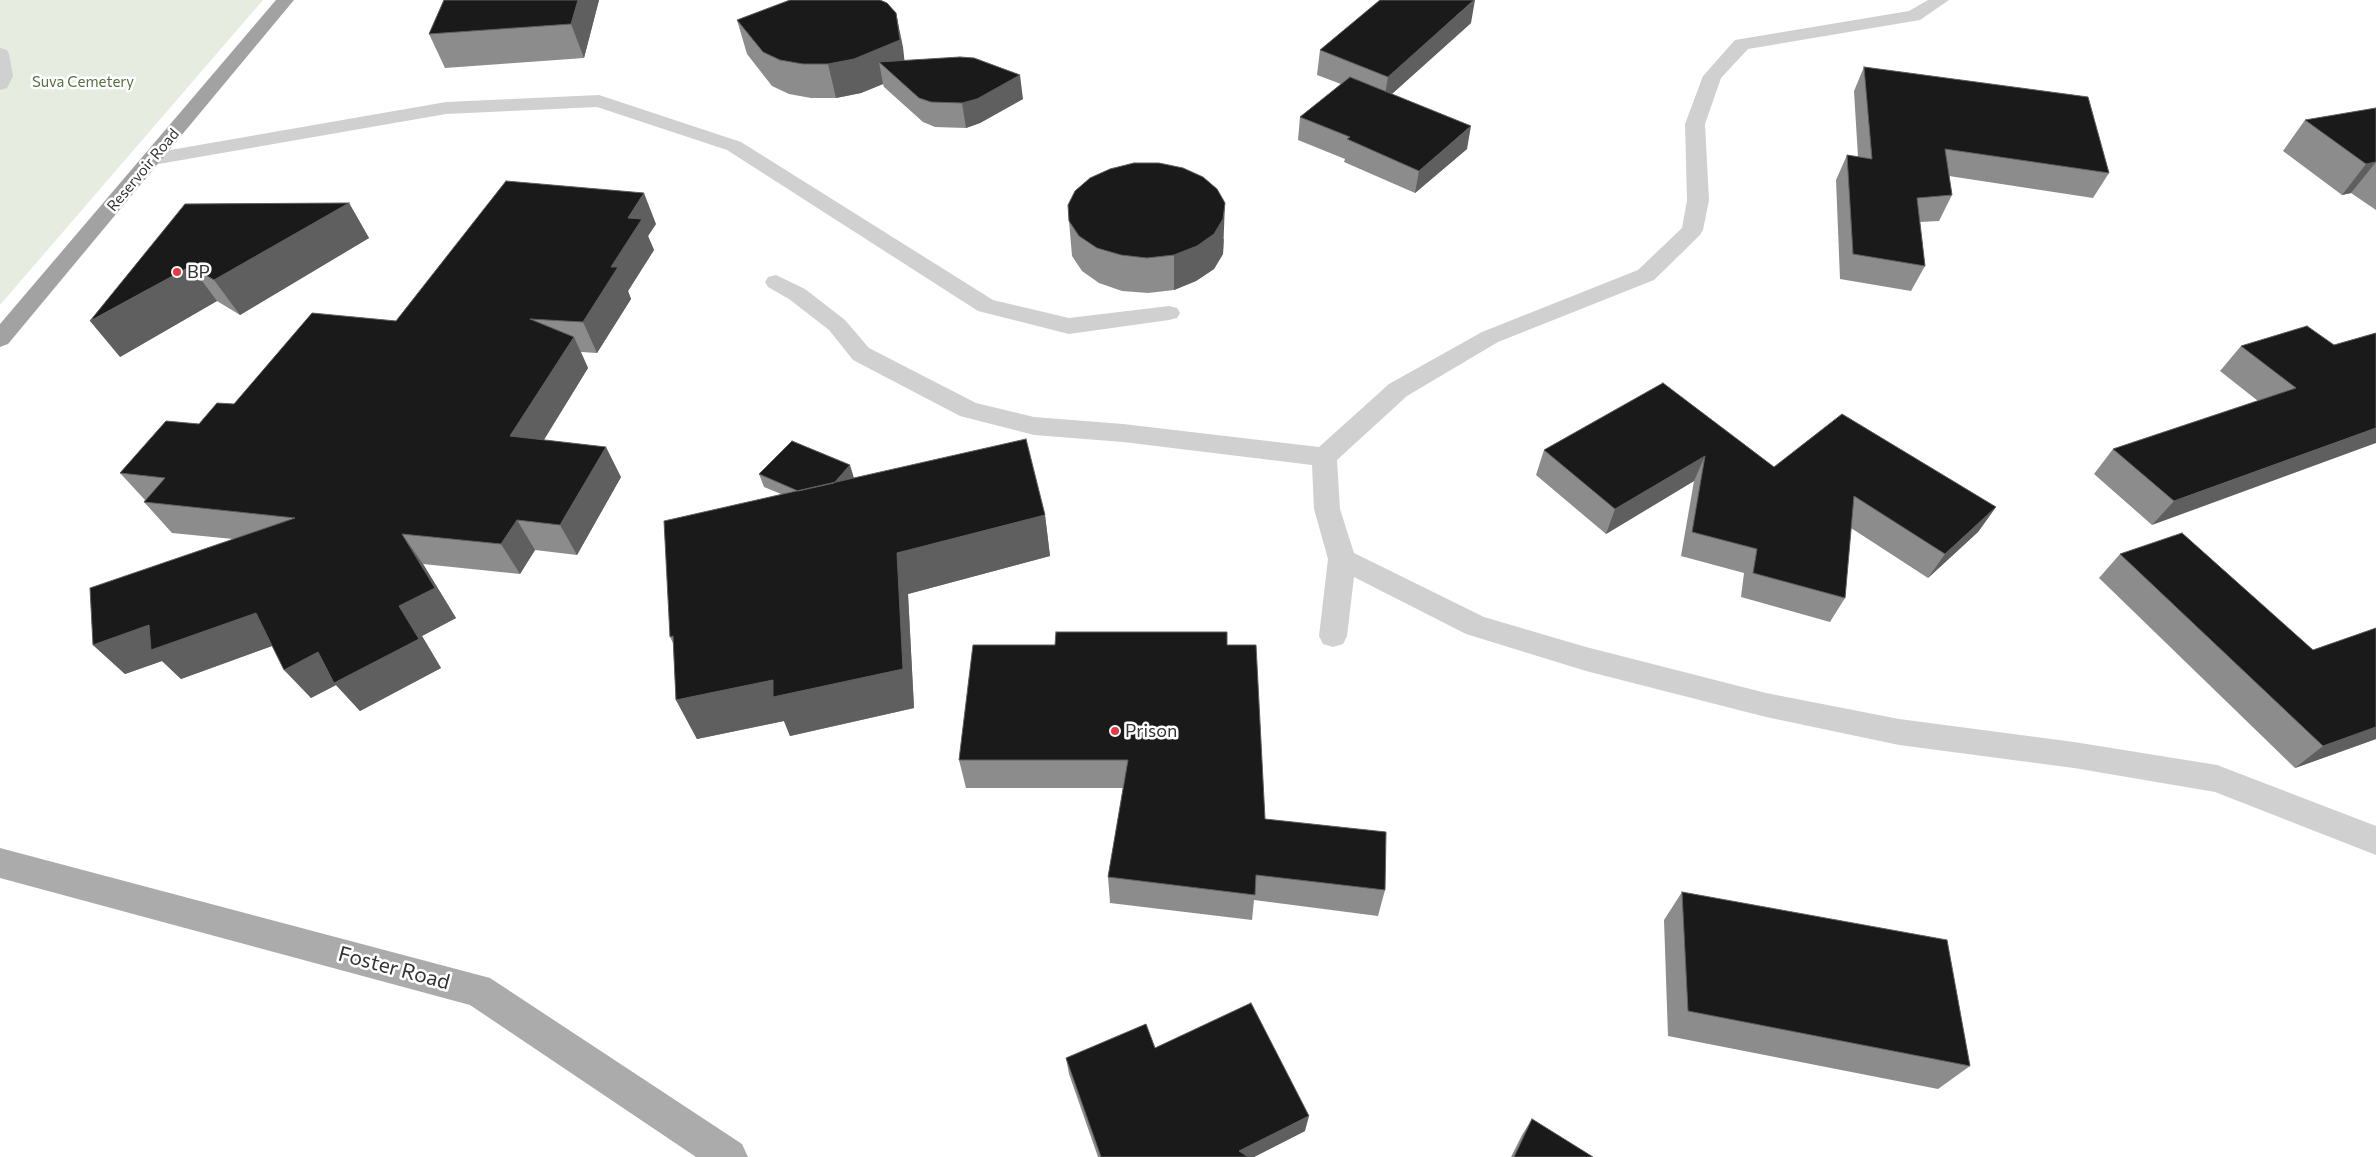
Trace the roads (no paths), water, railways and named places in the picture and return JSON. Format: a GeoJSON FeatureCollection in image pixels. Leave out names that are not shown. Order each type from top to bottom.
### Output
{"type":"FeatureCollection","features":[{"type":"Feature","properties":{"kind":"highway","name":"Reservoir Road"},"geometry":{"type":"LineString","coordinates":[[0,339],[285,0]]}},
{"type":"Feature","properties":{"kind":"main road","name":"Foster Road"},"geometry":{"type":"LineString","coordinates":[[6,867],[478,990],[729,1157]]}},
{"type":"Feature","properties":{"kind":"street"},"geometry":{"type":"LineString","coordinates":[[776,282],[797,294],[837,325],[860,354],[968,410],[1034,426],[1123,433],[1324,457],[1398,390],[1490,337],[1646,275],[1692,230],[1698,200],[1695,124],[1712,76],[1742,44],[1914,16],[1940,0]]}},
{"type":"Feature","properties":{"kind":"street"},"geometry":{"type":"LineString","coordinates":[[0,54],[4,76],[0,84]]}},
{"type":"Feature","properties":{"kind":"street"},"geometry":{"type":"LineString","coordinates":[[153,159],[446,108],[599,101],[734,146],[986,306],[1069,326],[1169,313]]}},
{"type":"Feature","properties":{"kind":"street"},"geometry":{"type":"LineString","coordinates":[[1324,457],[1327,509],[1342,559],[1333,636]]}},
{"type":"Feature","properties":{"kind":"street"},"geometry":{"type":"LineString","coordinates":[[1342,559],[1476,626],[1586,659],[1766,705],[1899,732],[2074,755],[2217,779],[2376,841]]}},
{"type":"Feature","properties":{"kind":"place","name":"BP"},"geometry":{"type":"Point","coordinates":[177,272]}},
{"type":"Feature","properties":{"kind":"place","name":"Prison"},"geometry":{"type":"Point","coordinates":[1115,731]}},
{"type":"Feature","properties":{"kind":"park label","name":"Suva Cemetery"},"geometry":{"type":"Point","coordinates":[83,82]}}]}
